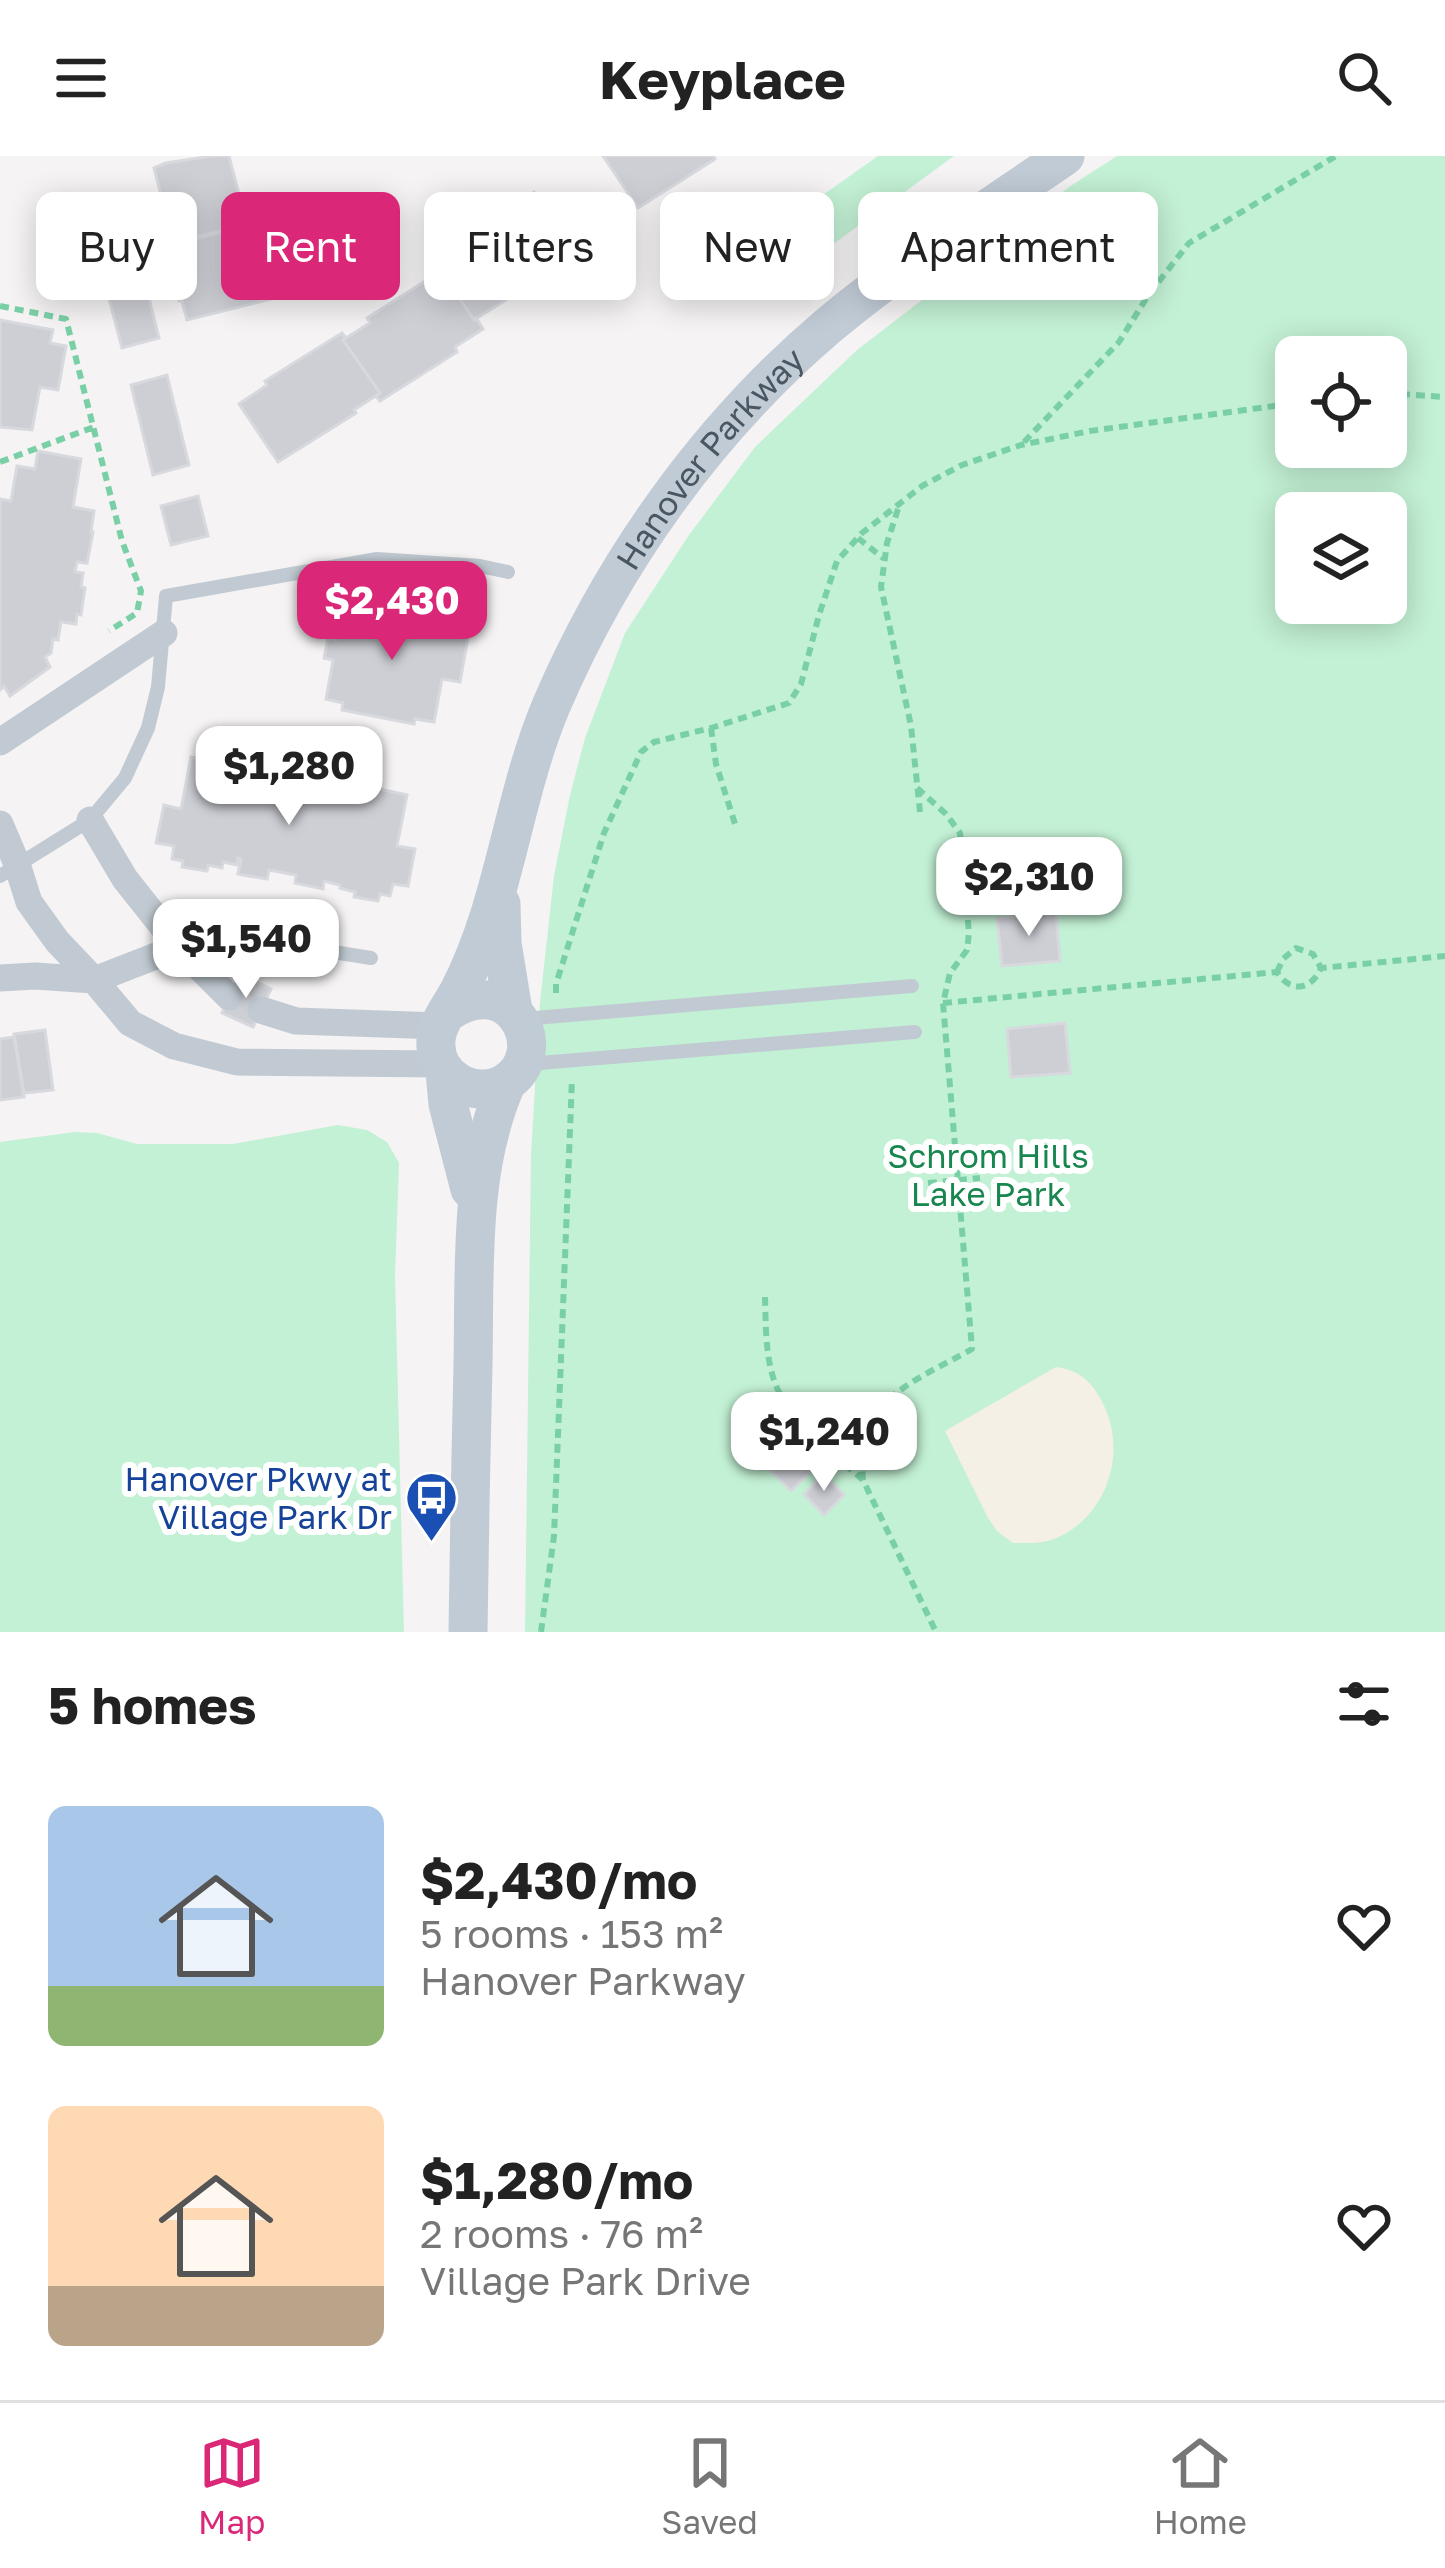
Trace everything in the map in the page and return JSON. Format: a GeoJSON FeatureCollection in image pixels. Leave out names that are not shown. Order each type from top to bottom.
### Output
{"type":"FeatureCollection","features":[{"type":"Feature","properties":{"kind":"street","name":"Hanover Parkway"},"geometry":{"type":"LineString","coordinates":[[443,1044],[488,921],[535,749],[570,665],[617,575],[674,490],[760,391],[828,326],[1065,156]]}},
{"type":"Feature","properties":{"kind":"street"},"geometry":{"type":"LineString","coordinates":[[0,742],[164,633]]}},
{"type":"Feature","properties":{"kind":"street"},"geometry":{"type":"LineString","coordinates":[[90,820],[124,879],[179,947],[229,997]]}},
{"type":"Feature","properties":{"kind":"street"},"geometry":{"type":"LineString","coordinates":[[0,824],[9,870],[57,941],[130,1023],[174,1046],[237,1061],[443,1044]]}},
{"type":"Feature","properties":{"kind":"street","name":"Hanover Parkway"},"geometry":{"type":"LineString","coordinates":[[502,868],[502,943],[516,1015]]}},
{"type":"Feature","properties":{"kind":"street"},"geometry":{"type":"LineString","coordinates":[[0,978],[94,980],[179,947]]}},
{"type":"Feature","properties":{"kind":"street"},"geometry":{"type":"LineString","coordinates":[[468,1632],[476,1230],[485,1144],[527,1042],[516,1015],[498,1001],[480,998],[463,1002],[443,1044],[448,1104],[476,1230]]}},
{"type":"Feature","properties":{"kind":"street"},"geometry":{"type":"LineString","coordinates":[[261,1010],[296,1021],[443,1044]]}},
{"type":"Feature","properties":{"kind":"street"},"geometry":{"type":"LineString","coordinates":[[443,1044],[458,1084],[491,1089],[514,1073]]}},
{"type":"Feature","properties":{"kind":"lane"},"geometry":{"type":"LineString","coordinates":[[9,870],[90,820],[125,778],[148,728],[158,687],[166,596],[377,559],[508,572]]}},
{"type":"Feature","properties":{"kind":"lane"},"geometry":{"type":"LineString","coordinates":[[179,947],[227,939],[370,958]]}},
{"type":"Feature","properties":{"kind":"lane"},"geometry":{"type":"LineString","coordinates":[[516,1015],[912,986]]}},
{"type":"Feature","properties":{"kind":"lane"},"geometry":{"type":"LineString","coordinates":[[514,1073],[915,1032]]}},
{"type":"Feature","properties":{"kind":"path"},"geometry":{"type":"LineString","coordinates":[[1021,445],[1119,341],[1189,243],[1336,156]]}},
{"type":"Feature","properties":{"kind":"path"},"geometry":{"type":"LineString","coordinates":[[0,306],[66,319],[122,541],[141,591],[137,613],[103,636]]}},
{"type":"Feature","properties":{"kind":"path"},"geometry":{"type":"LineString","coordinates":[[1407,394],[1445,397]]}},
{"type":"Feature","properties":{"kind":"path"},"geometry":{"type":"LineString","coordinates":[[556,995],[604,833],[641,752],[654,742],[789,703],[796,694],[837,561],[858,538],[922,486],[962,465],[1021,445],[1275,406]]}},
{"type":"Feature","properties":{"kind":"path"},"geometry":{"type":"LineString","coordinates":[[0,462],[94,427]]}},
{"type":"Feature","properties":{"kind":"path"},"geometry":{"type":"LineString","coordinates":[[899,505],[881,587],[910,726],[920,812]]}},
{"type":"Feature","properties":{"kind":"path"},"geometry":{"type":"LineString","coordinates":[[858,538],[885,559]]}},
{"type":"Feature","properties":{"kind":"path"},"geometry":{"type":"LineString","coordinates":[[711,728],[716,764],[735,824]]}},
{"type":"Feature","properties":{"kind":"path"},"geometry":{"type":"LineString","coordinates":[[862,1480],[865,1432],[875,1411],[903,1388],[972,1349],[943,1003],[950,973],[967,950],[969,933],[960,833],[917,788]]}},
{"type":"Feature","properties":{"kind":"path"},"geometry":{"type":"LineString","coordinates":[[1277,972],[1296,948],[1313,954],[1321,968]]}},
{"type":"Feature","properties":{"kind":"path"},"geometry":{"type":"LineString","coordinates":[[1321,968],[1445,956]]}},
{"type":"Feature","properties":{"kind":"path"},"geometry":{"type":"LineString","coordinates":[[1277,972],[1288,986],[1302,988],[1312,983],[1321,968]]}},
{"type":"Feature","properties":{"kind":"path"},"geometry":{"type":"LineString","coordinates":[[943,1003],[1277,972]]}},
{"type":"Feature","properties":{"kind":"path"},"geometry":{"type":"LineString","coordinates":[[541,1632],[554,1536],[572,1077]]}},
{"type":"Feature","properties":{"kind":"path"},"geometry":{"type":"LineString","coordinates":[[928,1183],[980,1178]]}},
{"type":"Feature","properties":{"kind":"path"},"geometry":{"type":"LineString","coordinates":[[765,1297],[766,1337],[777,1389],[793,1413],[862,1480],[936,1632]]}},
{"type":"Feature","properties":{"kind":"green space"},"geometry":{"type":"Polygon","coordinates":[[[878,156],[954,156],[905,192],[858,192],[858,226],[834,244],[834,192],[827,192],[878,156]]]}},
{"type":"Feature","properties":{"kind":"green space","name":"Schrom Hills Lake Park"},"geometry":{"type":"Polygon","coordinates":[[[1117,156],[1445,156],[1445,1632],[525,1632],[531,1155],[540,1002],[554,876],[585,738],[625,633],[689,535],[755,447],[857,350],[922,300],[1158,300],[1158,192],[1062,192],[1117,156]]]}},
{"type":"Feature","properties":{"kind":"green space"},"geometry":{"type":"Polygon","coordinates":[[[338,1125],[367,1130],[387,1142],[399,1163],[395,1276],[404,1632],[0,1632],[0,1142],[75,1132],[137,1144],[233,1144],[338,1125]]]}},
{"type":"Feature","properties":{"kind":"sand"},"geometry":{"type":"Polygon","coordinates":[[[1056,1367],[1082,1376],[1100,1398],[1113,1439],[1108,1481],[1087,1517],[1071,1530],[1046,1541],[1013,1543],[988,1518],[945,1431],[1056,1367]]]}},
{"type":"Feature","properties":{"kind":"building"},"geometry":{"type":"Polygon","coordinates":[[[229,156],[238,192],[221,192],[221,231],[197,236],[197,192],[160,192],[154,168],[229,156]]]}},
{"type":"Feature","properties":{"kind":"building"},"geometry":{"type":"Polygon","coordinates":[[[603,156],[714,156],[638,208],[636,192],[627,192],[603,156]]]}},
{"type":"Feature","properties":{"kind":"building"},"geometry":{"type":"Polygon","coordinates":[[[221,233],[221,300],[267,300],[187,320],[179,300],[197,300],[197,238],[221,233]]]}},
{"type":"Feature","properties":{"kind":"building"},"geometry":{"type":"Polygon","coordinates":[[[424,282],[424,300],[461,300],[483,329],[455,347],[457,352],[380,401],[376,396],[380,393],[343,340],[424,282]]]}},
{"type":"Feature","properties":{"kind":"building"},"geometry":{"type":"Polygon","coordinates":[[[109,300],[149,300],[159,338],[122,348],[109,300]]]}},
{"type":"Feature","properties":{"kind":"building"},"geometry":{"type":"Polygon","coordinates":[[[461,300],[505,300],[474,320],[461,300]]]}},
{"type":"Feature","properties":{"kind":"building"},"geometry":{"type":"Polygon","coordinates":[[[0,320],[53,330],[50,343],[66,346],[58,390],[40,387],[32,430],[0,427],[0,320]]]}},
{"type":"Feature","properties":{"kind":"building"},"geometry":{"type":"Polygon","coordinates":[[[342,333],[380,393],[278,462],[239,404],[267,385],[265,381],[342,333]]]}},
{"type":"Feature","properties":{"kind":"building"},"geometry":{"type":"Polygon","coordinates":[[[167,375],[189,465],[153,475],[131,385],[167,375]]]}},
{"type":"Feature","properties":{"kind":"building"},"geometry":{"type":"Polygon","coordinates":[[[38,451],[81,459],[73,507],[94,511],[93,532],[87,563],[77,562],[75,572],[83,573],[81,615],[77,614],[76,624],[61,622],[58,640],[53,639],[51,653],[45,657],[50,667],[10,696],[4,686],[0,690],[0,499],[11,501],[17,466],[35,469],[38,451]]]}},
{"type":"Feature","properties":{"kind":"building"},"geometry":{"type":"Polygon","coordinates":[[[198,496],[208,536],[171,545],[161,506],[198,496]]]}},
{"type":"Feature","properties":{"kind":"building"},"geometry":{"type":"Polygon","coordinates":[[[358,601],[389,606],[387,614],[453,621],[450,634],[468,637],[460,682],[442,679],[434,722],[415,719],[414,724],[342,710],[343,703],[326,699],[333,660],[324,658],[328,638],[336,640],[342,608],[356,611],[358,601]]]}},
{"type":"Feature","properties":{"kind":"building"},"geometry":{"type":"Polygon","coordinates":[[[210,756],[282,770],[280,779],[314,786],[316,775],[407,795],[397,846],[415,849],[408,886],[393,884],[390,896],[380,894],[378,901],[354,897],[355,892],[324,881],[323,889],[295,883],[296,875],[269,870],[267,879],[238,874],[238,858],[237,865],[208,865],[207,871],[182,867],[183,861],[172,859],[174,846],[156,843],[164,805],[181,809],[191,757],[210,760],[210,756]]]}},
{"type":"Feature","properties":{"kind":"building"},"geometry":{"type":"Polygon","coordinates":[[[1056,913],[1060,961],[1002,966],[997,918],[1056,913]]]}},
{"type":"Feature","properties":{"kind":"building"},"geometry":{"type":"Polygon","coordinates":[[[240,974],[271,989],[253,1027],[222,1013],[240,974]]]}},
{"type":"Feature","properties":{"kind":"building"},"geometry":{"type":"Polygon","coordinates":[[[1065,1023],[1070,1073],[1011,1077],[1007,1029],[1065,1023]]]}},
{"type":"Feature","properties":{"kind":"building"},"geometry":{"type":"Polygon","coordinates":[[[45,1030],[53,1090],[24,1093],[14,1034],[45,1030]]]}},
{"type":"Feature","properties":{"kind":"building"},"geometry":{"type":"Polygon","coordinates":[[[14,1037],[24,1097],[0,1100],[0,1039],[14,1037]]]}},
{"type":"Feature","properties":{"kind":"building"},"geometry":{"type":"Polygon","coordinates":[[[792,1432],[821,1461],[791,1491],[762,1462],[792,1432]]]}},
{"type":"Feature","properties":{"kind":"building"},"geometry":{"type":"Polygon","coordinates":[[[824,1474],[844,1495],[824,1515],[804,1494],[824,1474]]]}},
{"type":"Feature","properties":{"kind":"place","name":"Hanover Pkwy at Village Park Dr"},"geometry":{"type":"Point","coordinates":[431,1543]}}]}
